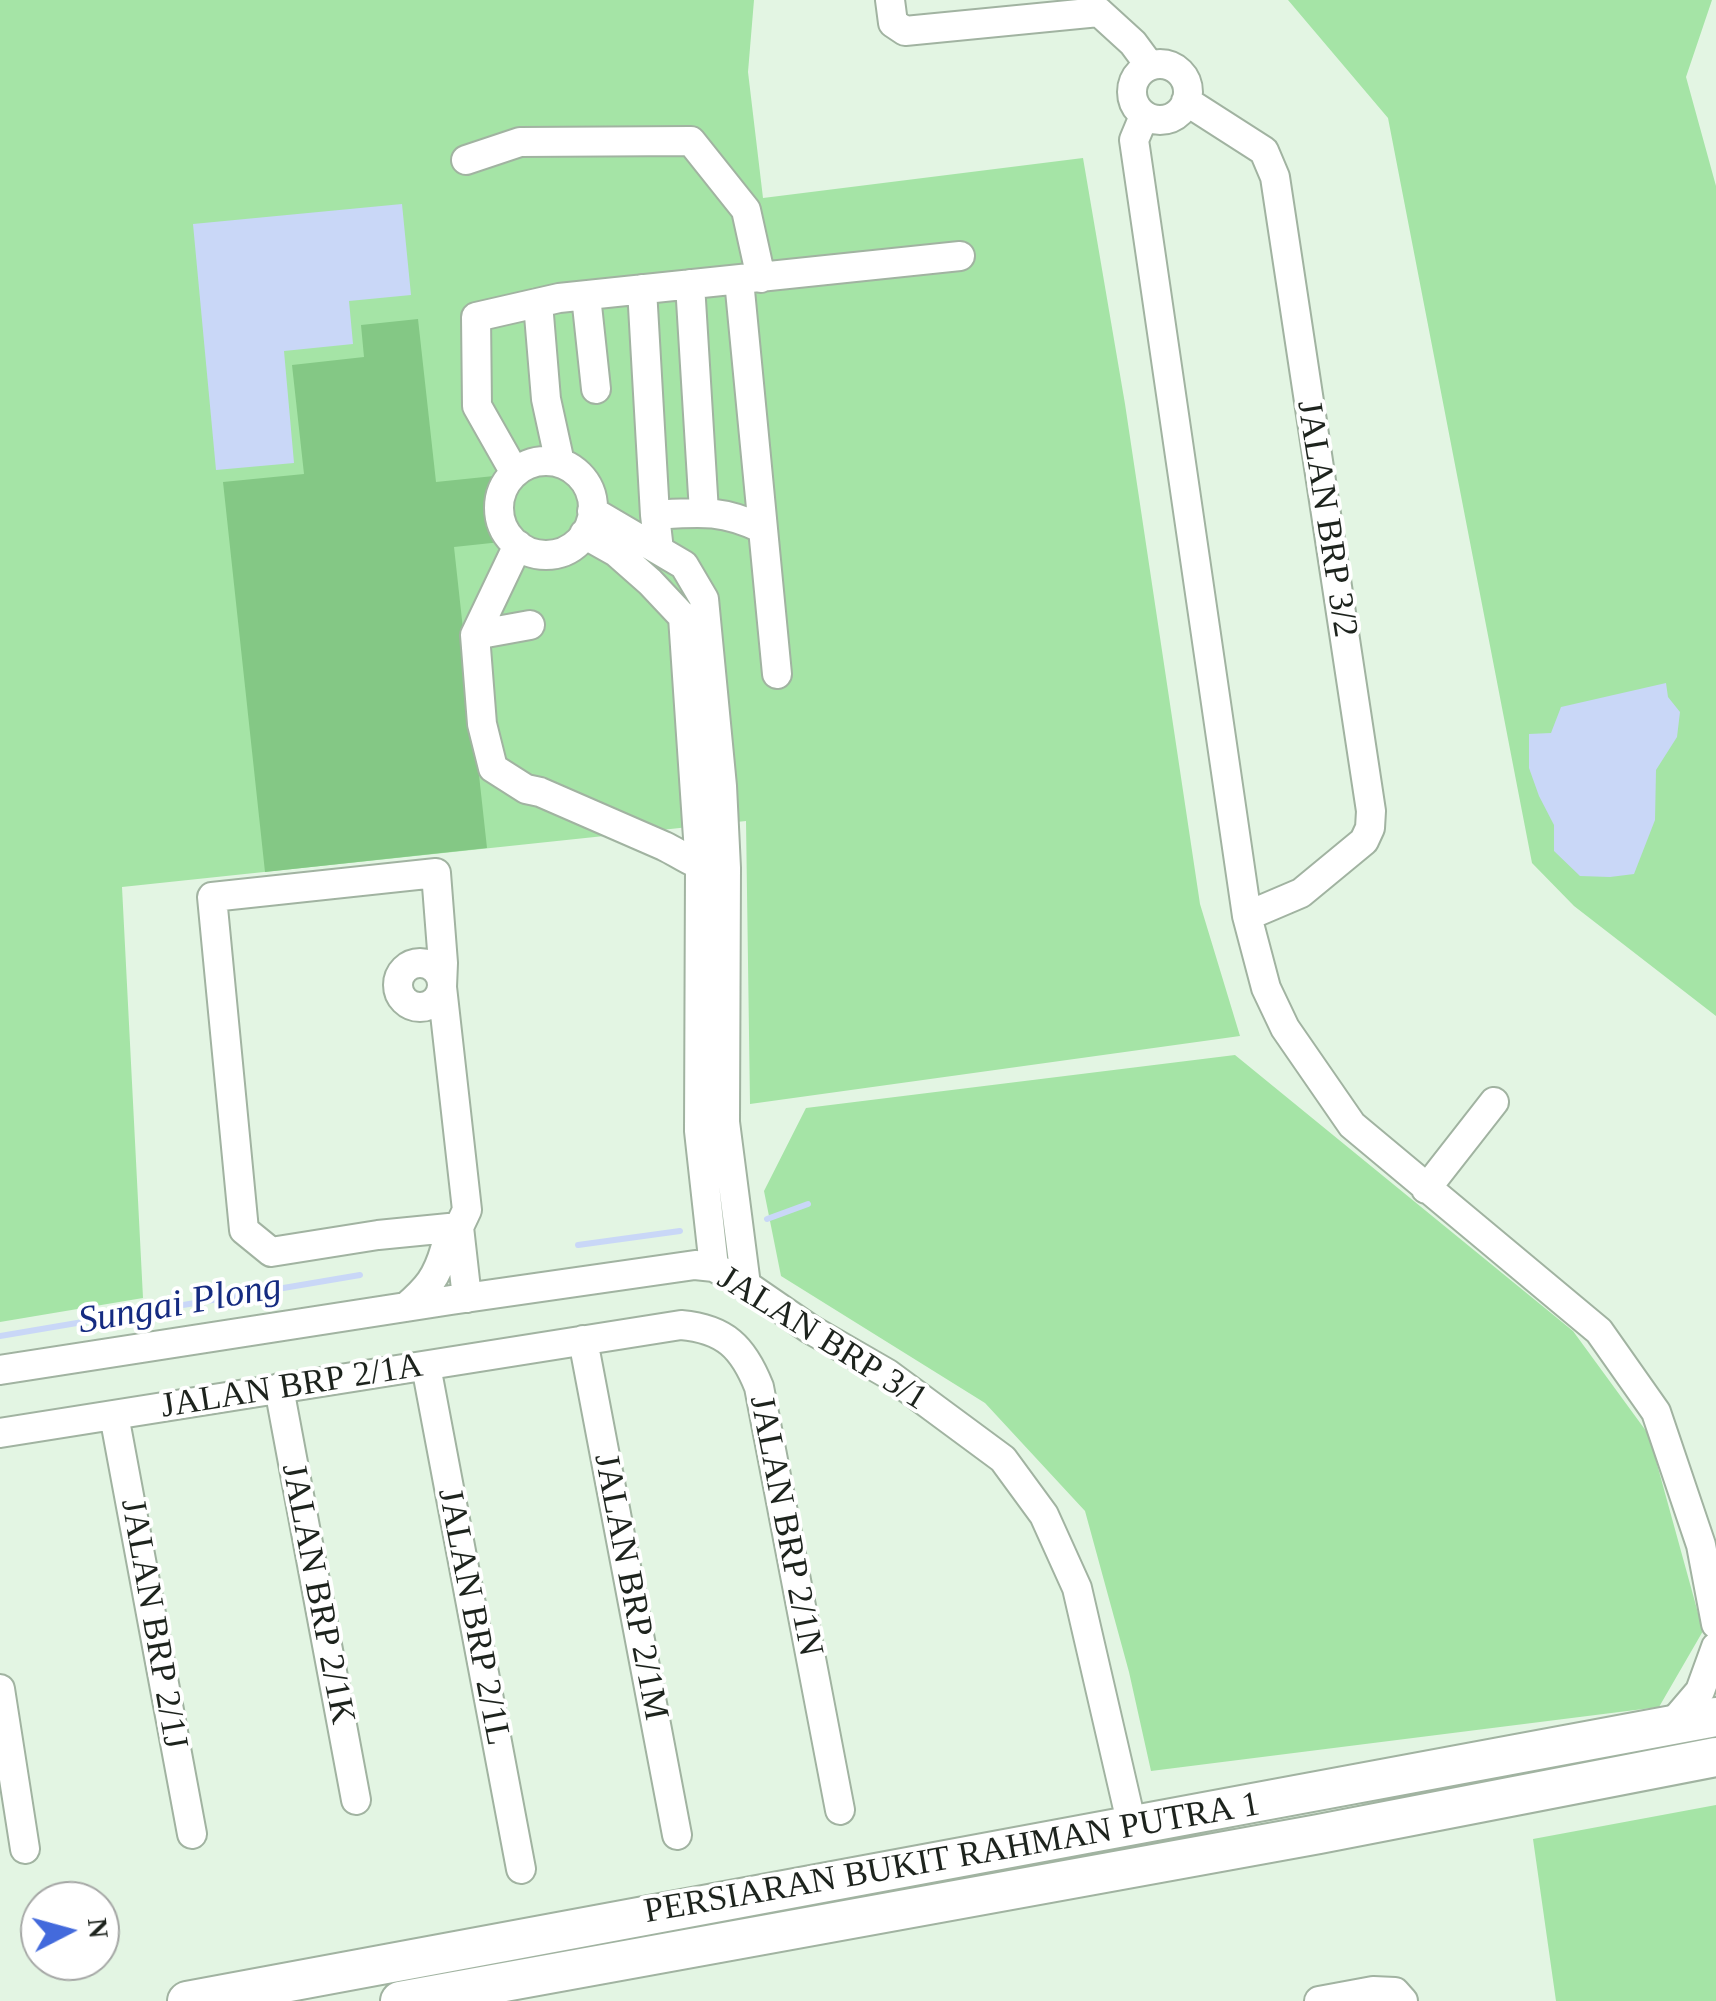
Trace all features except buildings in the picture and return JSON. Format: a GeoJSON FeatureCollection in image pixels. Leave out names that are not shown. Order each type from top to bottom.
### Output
{"type":"FeatureCollection","features":[{"type":"Feature","properties":{"kind":"main road","name":"PERSIARAN BUKIT RAHMAN PUTRA 1"},"geometry":{"type":"LineString","coordinates":[[188,2001],[1716,1717]]}},
{"type":"Feature","properties":{"kind":"main road","name":"PERSIARAN BUKIT RAHMAN PUTRA 1"},"geometry":{"type":"LineString","coordinates":[[400,2001],[1318,1834],[1716,1757]]}},
{"type":"Feature","properties":{"kind":"main road"},"geometry":{"type":"LineString","coordinates":[[1093,1875],[1112,1859],[1132,1826],[1156,1840],[1179,1844],[1288,1824],[1318,1834]]}},
{"type":"Feature","properties":{"kind":"street"},"geometry":{"type":"LineString","coordinates":[[890,0],[893,23],[904,31],[1099,12],[1133,42],[1150,66]]}},
{"type":"Feature","properties":{"kind":"street"},"geometry":{"type":"LineString","coordinates":[[1168,65],[1186,83],[1186,100],[1178,113],[1166,120],[1144,116],[1137,110],[1132,93],[1136,77],[1150,66],[1168,65]]}},
{"type":"Feature","properties":{"kind":"street","name":"JALAN BRP 3/2"},"geometry":{"type":"LineString","coordinates":[[1186,100],[1264,151],[1274,177],[1371,812],[1364,841],[1300,893],[1247,916]]}},
{"type":"Feature","properties":{"kind":"street"},"geometry":{"type":"LineString","coordinates":[[1144,116],[1134,140],[1247,916],[1266,988],[1285,1028],[1352,1124],[1599,1331],[1656,1412],[1708,1542],[1716,1624]]}},
{"type":"Feature","properties":{"kind":"street"},"geometry":{"type":"LineString","coordinates":[[466,160],[520,142],[691,141],[746,210],[763,529],[777,674]]}},
{"type":"Feature","properties":{"kind":"street"},"geometry":{"type":"LineString","coordinates":[[515,473],[477,406],[476,318],[586,296],[960,256]]}},
{"type":"Feature","properties":{"kind":"street"},"geometry":{"type":"LineString","coordinates":[[690,284],[704,512]]}},
{"type":"Feature","properties":{"kind":"street"},"geometry":{"type":"LineString","coordinates":[[642,289],[660,550]]}},
{"type":"Feature","properties":{"kind":"street"},"geometry":{"type":"LineString","coordinates":[[586,296],[596,389]]}},
{"type":"Feature","properties":{"kind":"street"},"geometry":{"type":"LineString","coordinates":[[538,303],[546,399],[560,463]]}},
{"type":"Feature","properties":{"kind":"street"},"geometry":{"type":"LineString","coordinates":[[547,460],[569,466],[586,482],[593,503],[577,544],[556,554],[534,554],[514,543],[501,524],[499,500],[515,473],[525,464],[547,460]]}},
{"type":"Feature","properties":{"kind":"street"},"geometry":{"type":"LineString","coordinates":[[655,515],[729,515],[763,529]]}},
{"type":"Feature","properties":{"kind":"street"},"geometry":{"type":"LineString","coordinates":[[588,523],[624,532],[684,565],[704,599],[722,786],[713,867],[699,1131],[714,1267]]}},
{"type":"Feature","properties":{"kind":"street"},"geometry":{"type":"LineString","coordinates":[[588,523],[682,617],[713,867],[725,1122],[746,1285]]}},
{"type":"Feature","properties":{"kind":"street"},"geometry":{"type":"LineString","coordinates":[[518,545],[475,634],[482,724],[493,768],[526,788],[542,783],[713,867]]}},
{"type":"Feature","properties":{"kind":"street"},"geometry":{"type":"LineString","coordinates":[[475,634],[530,625]]}},
{"type":"Feature","properties":{"kind":"street"},"geometry":{"type":"LineString","coordinates":[[406,1307],[425,1291],[438,1272],[452,1238],[467,1210],[442,987],[436,872],[212,897],[244,1230],[272,1252],[378,1235],[452,1238],[488,1279],[510,1291]]}},
{"type":"Feature","properties":{"kind":"street"},"geometry":{"type":"LineString","coordinates":[[1426,1188],[1494,1102]]}},
{"type":"Feature","properties":{"kind":"street"},"geometry":{"type":"LineString","coordinates":[[452,1238],[459,1299]]}},
{"type":"Feature","properties":{"kind":"street","name":"JALAN BRP 3/1"},"geometry":{"type":"LineString","coordinates":[[0,1370],[510,1291],[694,1265],[714,1267],[888,1374],[1003,1459],[1044,1515],[1077,1588],[1132,1826]]}},
{"type":"Feature","properties":{"kind":"street","name":"JALAN BRP 2/1N"},"geometry":{"type":"LineString","coordinates":[[583,1340],[681,1325],[704,1327],[740,1350],[751,1367],[759,1387],[840,1810]]}},
{"type":"Feature","properties":{"kind":"street","name":"JALAN BRP 2/1A"},"geometry":{"type":"LineString","coordinates":[[0,1433],[583,1340]]}},
{"type":"Feature","properties":{"kind":"street","name":"JALAN BRP 2/1M"},"geometry":{"type":"LineString","coordinates":[[583,1340],[677,1835]]}},
{"type":"Feature","properties":{"kind":"street","name":"JALAN BRP 2/1L"},"geometry":{"type":"LineString","coordinates":[[426,1366],[520,1869]]}},
{"type":"Feature","properties":{"kind":"street","name":"JALAN BRP 2/1K"},"geometry":{"type":"LineString","coordinates":[[279,1388],[356,1800]]}},
{"type":"Feature","properties":{"kind":"street","name":"JALAN BRP 2/1J"},"geometry":{"type":"LineString","coordinates":[[114,1415],[192,1834]]}},
{"type":"Feature","properties":{"kind":"street"},"geometry":{"type":"LineString","coordinates":[[1671,1726],[1700,1692],[1716,1647]]}},
{"type":"Feature","properties":{"kind":"street"},"geometry":{"type":"LineString","coordinates":[[0,1689],[25,1849]]}},
{"type":"Feature","properties":{"kind":"street"},"geometry":{"type":"LineString","coordinates":[[1320,2001],[1373,1991],[1395,1992],[1404,2001]]}},
{"type":"Feature","properties":{"kind":"green space"},"geometry":{"type":"Polygon","coordinates":[[[0,0],[754,0],[748,72],[763,198],[1083,158],[1125,404],[1200,904],[1240,1036],[750,1104],[746,821],[122,887],[143,1298],[0,1322],[0,0]]]}},
{"type":"Feature","properties":{"kind":"green space"},"geometry":{"type":"Polygon","coordinates":[[[1288,0],[1712,0],[1686,77],[1716,186],[1716,1016],[1574,906],[1532,863],[1388,118],[1288,0]]]}},
{"type":"Feature","properties":{"kind":"green space"},"geometry":{"type":"Polygon","coordinates":[[[1235,1055],[1573,1331],[1649,1435],[1703,1631],[1659,1707],[1151,1771],[1129,1672],[1085,1511],[985,1403],[781,1276],[764,1191],[806,1108],[1235,1055]]]}},
{"type":"Feature","properties":{"kind":"green space"},"geometry":{"type":"Polygon","coordinates":[[[1716,1805],[1716,2001],[1556,2001],[1533,1839],[1716,1805]]]}},
{"type":"Feature","properties":{"kind":"water"},"geometry":{"type":"Polygon","coordinates":[[[402,204],[411,295],[349,301],[353,344],[284,351],[294,463],[216,470],[193,224],[402,204]]]}},
{"type":"Feature","properties":{"kind":"water"},"geometry":{"type":"Polygon","coordinates":[[[1666,683],[1668,697],[1680,712],[1677,737],[1656,770],[1655,820],[1634,874],[1580,876],[1554,851],[1554,825],[1529,768],[1529,734],[1551,733],[1561,707],[1666,683]]]}},
{"type":"Feature","properties":{"kind":"waterway","name":"Sungai Plong"},"geometry":{"type":"LineString","coordinates":[[767,1219],[808,1204]]}},
{"type":"Feature","properties":{"kind":"waterway","name":"Sungai Plong"},"geometry":{"type":"LineString","coordinates":[[578,1245],[680,1231]]}},
{"type":"Feature","properties":{"kind":"waterway","name":"Sungai Plong"},"geometry":{"type":"LineString","coordinates":[[0,1336],[360,1275]]}}]}
